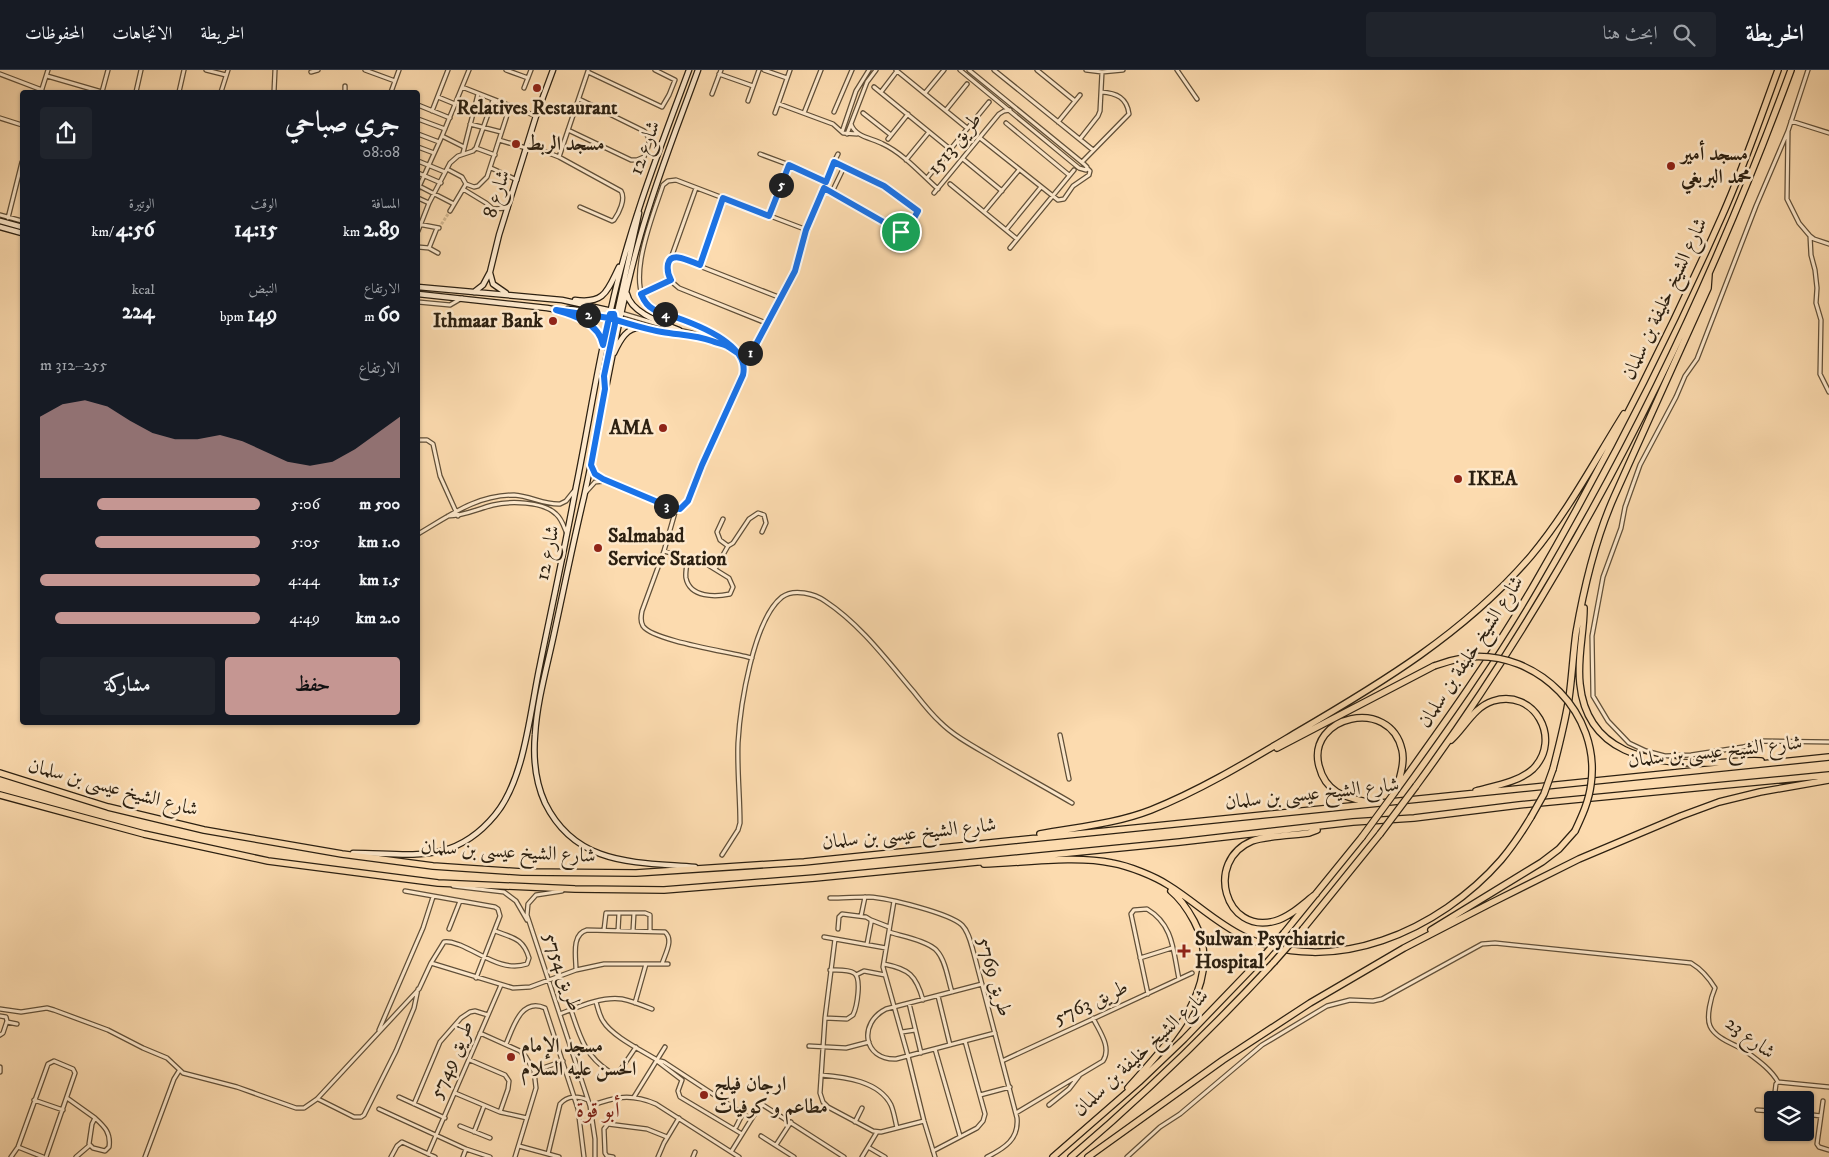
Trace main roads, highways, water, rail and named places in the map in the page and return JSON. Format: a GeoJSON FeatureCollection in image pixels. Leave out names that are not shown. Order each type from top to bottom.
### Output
{"type":"FeatureCollection","features":[{"type":"Feature","properties":{"kind":"highway","name":"شارع الشيخ خليفة بن سلمان"},"geometry":{"type":"LineString","coordinates":[[1053,1157],[1139,1082],[1261,960],[1362,837],[1478,675],[1535,584],[1610,450],[1664,343],[1722,215],[1778,70]]}},
{"type":"Feature","properties":{"kind":"highway","name":"شارع الشيخ خليفة بن سلمان"},"geometry":{"type":"LineString","coordinates":[[1071,1157],[1122,1114],[1175,1065],[1274,962],[1380,834],[1443,749],[1532,610],[1608,481],[1671,356],[1708,273],[1762,147],[1791,70]]}},
{"type":"Feature","properties":{"kind":"highway"},"geometry":{"type":"LineString","coordinates":[[943,866],[1088,860],[1113,863],[1168,885],[1226,926],[1260,943],[1302,952],[1352,950],[1378,942],[1429,919],[1453,903],[1500,860],[1531,817],[1544,794],[1562,737],[1576,635],[1589,570],[1607,514],[1708,288],[1708,273]]}},
{"type":"Feature","properties":{"kind":"highway"},"geometry":{"type":"LineString","coordinates":[[1004,841],[1122,820],[1150,810],[1199,788],[1383,681],[1439,643],[1476,613],[1526,562],[1556,524],[1645,380]]}},
{"type":"Feature","properties":{"kind":"highway"},"geometry":{"type":"LineString","coordinates":[[1583,598],[1580,686],[1590,717],[1605,738],[1631,754],[1655,760],[1686,763],[1752,761],[1770,763]]}},
{"type":"Feature","properties":{"kind":"highway"},"geometry":{"type":"LineString","coordinates":[[1088,1157],[1143,1116],[1264,1032],[1542,862],[1558,849],[1575,830],[1588,801],[1592,784],[1591,750],[1587,735],[1572,705],[1560,691],[1533,671],[1502,659],[1468,657],[1434,666],[1250,760]]}},
{"type":"Feature","properties":{"kind":"highway"},"geometry":{"type":"LineString","coordinates":[[1443,749],[1459,733],[1470,718],[1482,707],[1493,701],[1517,701],[1536,712],[1543,724],[1546,736],[1545,748],[1533,769],[1522,776],[1463,795]]}},
{"type":"Feature","properties":{"kind":"highway"},"geometry":{"type":"LineString","coordinates":[[1375,804],[1344,796],[1335,791],[1324,780],[1318,761],[1319,748],[1323,738],[1332,728],[1352,718],[1362,717],[1385,724],[1399,741],[1402,751],[1402,763],[1395,792]]}},
{"type":"Feature","properties":{"kind":"highway","name":"شارع الشيخ عيسى بن سلمان"},"geometry":{"type":"LineString","coordinates":[[0,773],[99,804],[148,817],[271,843],[432,866],[522,872],[636,873],[804,862],[1829,757]]}},
{"type":"Feature","properties":{"kind":"highway","name":"شارع الشيخ عيسى بن سلمان"},"geometry":{"type":"LineString","coordinates":[[0,795],[144,834],[268,861],[438,883],[574,889],[664,890],[943,866],[1556,801],[1829,775]]}},
{"type":"Feature","properties":{"kind":"highway"},"geometry":{"type":"LineString","coordinates":[[1404,948],[1579,859],[1681,816],[1719,802],[1760,792],[1829,780]]}},
{"type":"Feature","properties":{"kind":"highway"},"geometry":{"type":"LineString","coordinates":[[1316,894],[1277,921],[1262,923],[1252,921],[1240,915],[1231,905],[1224,884],[1225,872],[1234,854],[1253,841],[1309,833],[1328,826]]}},
{"type":"Feature","properties":{"kind":"highway"},"geometry":{"type":"LineString","coordinates":[[1112,1104],[1164,1048],[1175,1033],[1186,1017],[1198,992],[1203,973],[1203,948],[1199,930],[1188,910],[1175,895],[1146,875]]}},
{"type":"Feature","properties":{"kind":"highway"},"geometry":{"type":"LineString","coordinates":[[1076,1157],[1122,1114]]}},
{"type":"Feature","properties":{"kind":"tunnel"},"geometry":{"type":"LineString","coordinates":[[439,228],[450,211]]}},
{"type":"Feature","properties":{"kind":"place","name":"Relatives Restaurant"},"geometry":{"type":"Point","coordinates":[537,88]}},
{"type":"Feature","properties":{"kind":"place","name":"مسجد الربط"},"geometry":{"type":"Point","coordinates":[516,144]}},
{"type":"Feature","properties":{"kind":"place","name":"مسجد أمير محمد البربغي"},"geometry":{"type":"Point","coordinates":[1671,166]}},
{"type":"Feature","properties":{"kind":"place","name":"Ithmaar Bank"},"geometry":{"type":"Point","coordinates":[553,321]}},
{"type":"Feature","properties":{"kind":"place","name":"AMA"},"geometry":{"type":"Point","coordinates":[663,428]}},
{"type":"Feature","properties":{"kind":"place","name":"IKEA"},"geometry":{"type":"Point","coordinates":[1458,479]}},
{"type":"Feature","properties":{"kind":"place","name":"Salmabad Service Station"},"geometry":{"type":"Point","coordinates":[598,548]}},
{"type":"Feature","properties":{"kind":"place","name":"Sulwan Psychiatric Hospital"},"geometry":{"type":"Point","coordinates":[1184,951]}},
{"type":"Feature","properties":{"kind":"place","name":"مسجد الإمام الحسن عليه السلام"},"geometry":{"type":"Point","coordinates":[511,1057]}},
{"type":"Feature","properties":{"kind":"place","name":"ارجان فيلج مطاعم و كوفيات"},"geometry":{"type":"Point","coordinates":[704,1095]}},
{"type":"Feature","properties":{"kind":"district","name":"أبو قوة"},"geometry":{"type":"Point","coordinates":[598,1110]}}]}
